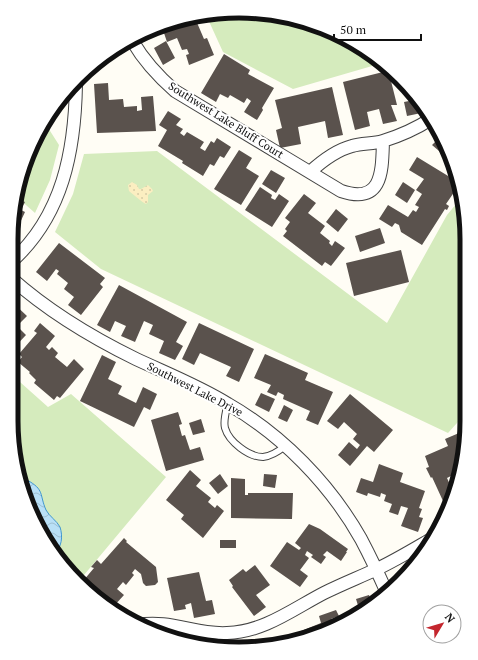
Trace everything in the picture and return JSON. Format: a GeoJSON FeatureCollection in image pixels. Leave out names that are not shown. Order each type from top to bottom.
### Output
{"type":"FeatureCollection","features":[{"type":"Feature","properties":{"kind":"street","name":"Southwest Lake Bluff Court"},"geometry":{"type":"LineString","coordinates":[[135,45],[151,68],[175,91],[341,191],[351,194],[364,194],[375,187],[380,176],[383,141]]}},
{"type":"Feature","properties":{"kind":"street"},"geometry":{"type":"LineString","coordinates":[[18,255],[29,245],[37,234],[50,211],[60,188],[68,164],[73,141],[76,90]]}},
{"type":"Feature","properties":{"kind":"street"},"geometry":{"type":"LineString","coordinates":[[310,172],[340,151],[352,146],[383,141],[426,122]]}},
{"type":"Feature","properties":{"kind":"street","name":"Southwest Lake Drive"},"geometry":{"type":"LineString","coordinates":[[18,284],[54,312],[93,336],[134,358],[228,404],[258,423],[286,446],[314,474],[339,506],[361,539],[384,587]]}},
{"type":"Feature","properties":{"kind":"street"},"geometry":{"type":"LineString","coordinates":[[151,624],[160,623],[203,632],[227,633],[252,629],[276,620],[324,593],[376,569],[423,544]]}},
{"type":"Feature","properties":{"kind":"lane"},"geometry":{"type":"LineString","coordinates":[[228,404],[224,428],[234,443],[248,453],[263,457],[274,454],[286,446]]}},
{"type":"Feature","properties":{"kind":"green space"},"geometry":{"type":"Polygon","coordinates":[[[225,18],[253,18],[282,22],[324,35],[362,55],[375,65],[293,89],[223,52],[208,20],[225,18]]]}},
{"type":"Feature","properties":{"kind":"green space"},"geometry":{"type":"Polygon","coordinates":[[[48,128],[59,145],[50,180],[35,213],[21,201],[22,196],[35,154],[48,128]]]}},
{"type":"Feature","properties":{"kind":"green space"},"geometry":{"type":"Polygon","coordinates":[[[157,151],[387,323],[447,215],[457,203],[460,225],[460,420],[448,433],[101,269],[55,232],[73,194],[84,154],[157,151]]]}},
{"type":"Feature","properties":{"kind":"green space"},"geometry":{"type":"Polygon","coordinates":[[[18,380],[48,407],[71,394],[166,477],[83,577],[55,544],[41,519],[30,492],[22,464],[18,435],[18,380]]]}},
{"type":"Feature","properties":{"kind":"sand"},"geometry":{"type":"Polygon","coordinates":[[[132,182],[137,185],[139,189],[148,185],[152,189],[153,191],[148,195],[148,202],[146,204],[129,191],[128,185],[132,182]]]}},
{"type":"Feature","properties":{"kind":"water"},"geometry":{"type":"Polygon","coordinates":[[[27,480],[37,487],[41,493],[46,510],[60,527],[61,542],[59,549],[41,519],[27,480]]]}},
{"type":"Feature","properties":{"kind":"building"},"geometry":{"type":"Polygon","coordinates":[[[197,22],[204,39],[207,38],[214,55],[189,65],[186,55],[189,54],[187,49],[182,50],[177,38],[167,42],[164,32],[197,22]]]}},
{"type":"Feature","properties":{"kind":"building"},"geometry":{"type":"Polygon","coordinates":[[[166,41],[175,58],[163,65],[154,48],[166,41]]]}},
{"type":"Feature","properties":{"kind":"building"},"geometry":{"type":"Polygon","coordinates":[[[224,54],[250,70],[248,74],[274,88],[262,108],[263,110],[257,120],[244,112],[251,101],[247,98],[244,103],[230,95],[228,98],[220,94],[216,102],[201,93],[224,54]]]}},
{"type":"Feature","properties":{"kind":"building"},"geometry":{"type":"Polygon","coordinates":[[[384,72],[390,78],[397,105],[391,105],[397,121],[383,124],[379,109],[367,112],[370,126],[355,130],[343,82],[384,72]]]}},
{"type":"Feature","properties":{"kind":"building"},"geometry":{"type":"Polygon","coordinates":[[[108,83],[109,100],[123,99],[124,107],[137,106],[137,111],[142,110],[141,97],[153,96],[156,131],[97,133],[94,84],[108,83]]]}},
{"type":"Feature","properties":{"kind":"building"},"geometry":{"type":"Polygon","coordinates":[[[332,87],[343,135],[328,138],[325,121],[298,127],[301,144],[280,148],[276,130],[282,128],[275,100],[332,87]]]}},
{"type":"Feature","properties":{"kind":"building"},"geometry":{"type":"Polygon","coordinates":[[[411,101],[421,113],[407,116],[404,102],[411,101]]]}},
{"type":"Feature","properties":{"kind":"building"},"geometry":{"type":"Polygon","coordinates":[[[168,111],[181,119],[176,125],[183,129],[180,133],[184,136],[187,132],[204,142],[200,148],[205,151],[211,141],[214,143],[217,138],[231,147],[224,158],[220,156],[214,166],[210,164],[203,176],[182,163],[183,161],[158,146],[167,130],[159,125],[168,111]]]}},
{"type":"Feature","properties":{"kind":"building"},"geometry":{"type":"Polygon","coordinates":[[[437,140],[443,155],[432,145],[437,140]]]}},
{"type":"Feature","properties":{"kind":"building"},"geometry":{"type":"Polygon","coordinates":[[[239,150],[252,158],[246,168],[259,176],[241,205],[214,189],[239,150]]]}},
{"type":"Feature","properties":{"kind":"building"},"geometry":{"type":"Polygon","coordinates":[[[417,157],[451,178],[455,191],[446,204],[449,206],[447,210],[445,209],[422,245],[401,232],[399,225],[395,223],[392,227],[379,219],[388,205],[408,217],[413,210],[416,212],[419,207],[415,205],[422,194],[416,190],[424,179],[409,170],[417,157]]]}},
{"type":"Feature","properties":{"kind":"building"},"geometry":{"type":"Polygon","coordinates":[[[271,170],[285,178],[276,193],[262,184],[271,170]]]}},
{"type":"Feature","properties":{"kind":"building"},"geometry":{"type":"Polygon","coordinates":[[[403,182],[415,190],[407,203],[395,195],[403,182]]]}},
{"type":"Feature","properties":{"kind":"building"},"geometry":{"type":"Polygon","coordinates":[[[260,187],[272,195],[271,198],[275,200],[279,194],[289,201],[272,227],[245,210],[260,187]]]}},
{"type":"Feature","properties":{"kind":"building"},"geometry":{"type":"Polygon","coordinates":[[[304,194],[316,203],[308,213],[325,226],[320,233],[330,241],[329,243],[332,246],[335,241],[345,248],[331,266],[325,262],[322,266],[283,236],[287,231],[285,229],[290,222],[285,218],[304,194]]]}},
{"type":"Feature","properties":{"kind":"building"},"geometry":{"type":"Polygon","coordinates":[[[21,200],[25,202],[21,210],[25,212],[18,227],[21,200]]]}},
{"type":"Feature","properties":{"kind":"building"},"geometry":{"type":"Polygon","coordinates":[[[336,209],[348,219],[338,232],[326,222],[336,209]]]}},
{"type":"Feature","properties":{"kind":"building"},"geometry":{"type":"Polygon","coordinates":[[[380,228],[385,243],[360,252],[355,236],[380,228]]]}},
{"type":"Feature","properties":{"kind":"building"},"geometry":{"type":"Polygon","coordinates":[[[59,243],[105,278],[100,284],[103,287],[81,315],[68,305],[74,297],[64,289],[68,283],[57,274],[59,271],[56,269],[47,281],[36,272],[59,243]]]}},
{"type":"Feature","properties":{"kind":"building"},"geometry":{"type":"Polygon","coordinates":[[[401,250],[409,282],[354,296],[346,263],[401,250]]]}},
{"type":"Feature","properties":{"kind":"building"},"geometry":{"type":"Polygon","coordinates":[[[119,285],[187,322],[176,342],[183,346],[175,360],[159,353],[164,341],[149,334],[153,325],[144,321],[135,342],[121,336],[126,326],[115,321],[110,332],[97,325],[119,285]]]}},
{"type":"Feature","properties":{"kind":"building"},"geometry":{"type":"Polygon","coordinates":[[[18,308],[27,316],[18,325],[18,308]]]}},
{"type":"Feature","properties":{"kind":"building"},"geometry":{"type":"Polygon","coordinates":[[[40,323],[55,336],[46,347],[49,350],[52,347],[58,353],[55,357],[67,367],[74,359],[84,369],[60,398],[57,396],[54,400],[34,383],[36,380],[29,373],[30,372],[18,362],[22,357],[19,354],[37,333],[34,331],[40,323]]]}},
{"type":"Feature","properties":{"kind":"building"},"geometry":{"type":"Polygon","coordinates":[[[199,323],[254,349],[239,382],[226,376],[231,367],[200,353],[194,365],[182,359],[199,323]]]}},
{"type":"Feature","properties":{"kind":"building"},"geometry":{"type":"Polygon","coordinates":[[[18,327],[26,335],[18,344],[18,327]]]}},
{"type":"Feature","properties":{"kind":"building"},"geometry":{"type":"Polygon","coordinates":[[[265,354],[308,373],[305,380],[333,392],[318,425],[306,420],[310,411],[283,399],[284,395],[278,392],[276,396],[267,392],[271,385],[254,378],[265,354]]]}},
{"type":"Feature","properties":{"kind":"building"},"geometry":{"type":"Polygon","coordinates":[[[102,355],[116,362],[108,379],[122,386],[118,394],[136,403],[143,387],[157,394],[150,410],[144,407],[134,427],[80,401],[102,355]]]}},
{"type":"Feature","properties":{"kind":"building"},"geometry":{"type":"Polygon","coordinates":[[[261,393],[275,399],[269,412],[255,405],[261,393]]]}},
{"type":"Feature","properties":{"kind":"building"},"geometry":{"type":"Polygon","coordinates":[[[350,394],[393,430],[374,452],[367,446],[350,466],[338,455],[349,442],[357,449],[360,445],[353,439],[357,434],[344,422],[338,429],[327,421],[350,394]]]}},
{"type":"Feature","properties":{"kind":"building"},"geometry":{"type":"Polygon","coordinates":[[[284,405],[293,410],[287,422],[278,418],[284,405]]]}},
{"type":"Feature","properties":{"kind":"building"},"geometry":{"type":"Polygon","coordinates":[[[178,412],[182,424],[179,425],[182,436],[185,435],[190,450],[200,447],[204,460],[166,471],[151,420],[178,412]]]}},
{"type":"Feature","properties":{"kind":"building"},"geometry":{"type":"Polygon","coordinates":[[[201,419],[205,432],[193,435],[189,423],[201,419]]]}},
{"type":"Feature","properties":{"kind":"building"},"geometry":{"type":"Polygon","coordinates":[[[460,433],[456,464],[452,478],[451,476],[447,478],[450,485],[445,500],[443,501],[432,477],[431,478],[426,468],[429,467],[425,456],[448,446],[445,439],[460,433]]]}},
{"type":"Feature","properties":{"kind":"building"},"geometry":{"type":"Polygon","coordinates":[[[379,464],[403,473],[400,482],[425,491],[419,508],[422,509],[419,517],[423,518],[418,532],[401,526],[408,508],[401,506],[398,515],[389,512],[392,504],[384,501],[386,495],[381,493],[380,497],[368,493],[367,496],[356,492],[361,478],[373,482],[379,464]]]}},
{"type":"Feature","properties":{"kind":"building"},"geometry":{"type":"Polygon","coordinates":[[[190,470],[201,480],[196,486],[211,498],[208,502],[215,508],[217,505],[224,511],[203,538],[181,519],[184,515],[166,500],[190,470]]]}},
{"type":"Feature","properties":{"kind":"building"},"geometry":{"type":"Polygon","coordinates":[[[220,474],[228,486],[218,494],[209,483],[220,474]]]}},
{"type":"Feature","properties":{"kind":"building"},"geometry":{"type":"Polygon","coordinates":[[[264,474],[277,475],[275,488],[263,486],[264,474]]]}},
{"type":"Feature","properties":{"kind":"building"},"geometry":{"type":"Polygon","coordinates":[[[231,478],[245,479],[245,495],[248,495],[248,493],[293,493],[292,519],[231,518],[231,478]]]}},
{"type":"Feature","properties":{"kind":"building"},"geometry":{"type":"Polygon","coordinates":[[[309,524],[320,529],[348,549],[341,561],[327,551],[323,555],[326,557],[321,564],[311,557],[313,555],[307,551],[305,555],[309,558],[300,570],[308,576],[300,587],[270,566],[287,542],[299,550],[301,548],[295,543],[309,524]]]}},
{"type":"Feature","properties":{"kind":"building"},"geometry":{"type":"Polygon","coordinates":[[[124,538],[127,541],[126,542],[156,567],[158,582],[155,585],[146,586],[143,583],[141,574],[135,569],[132,573],[134,575],[126,585],[123,582],[117,589],[124,595],[115,604],[85,579],[94,568],[91,567],[97,560],[101,564],[124,538]]]}},
{"type":"Feature","properties":{"kind":"building"},"geometry":{"type":"Polygon","coordinates":[[[220,540],[236,540],[236,548],[220,548],[220,540]]]}},
{"type":"Feature","properties":{"kind":"building"},"geometry":{"type":"Polygon","coordinates":[[[255,565],[270,585],[256,595],[266,607],[254,616],[232,587],[233,586],[229,580],[243,569],[246,572],[255,565]]]}},
{"type":"Feature","properties":{"kind":"building"},"geometry":{"type":"Polygon","coordinates":[[[199,572],[206,601],[212,600],[215,614],[194,618],[191,603],[185,605],[186,609],[174,611],[167,578],[199,572]]]}},
{"type":"Feature","properties":{"kind":"building"},"geometry":{"type":"Polygon","coordinates":[[[369,595],[370,599],[358,607],[356,599],[369,595]]]}},
{"type":"Feature","properties":{"kind":"building"},"geometry":{"type":"Polygon","coordinates":[[[336,610],[339,616],[331,619],[332,621],[324,625],[302,632],[301,631],[321,623],[319,616],[336,610]]]}}]}
